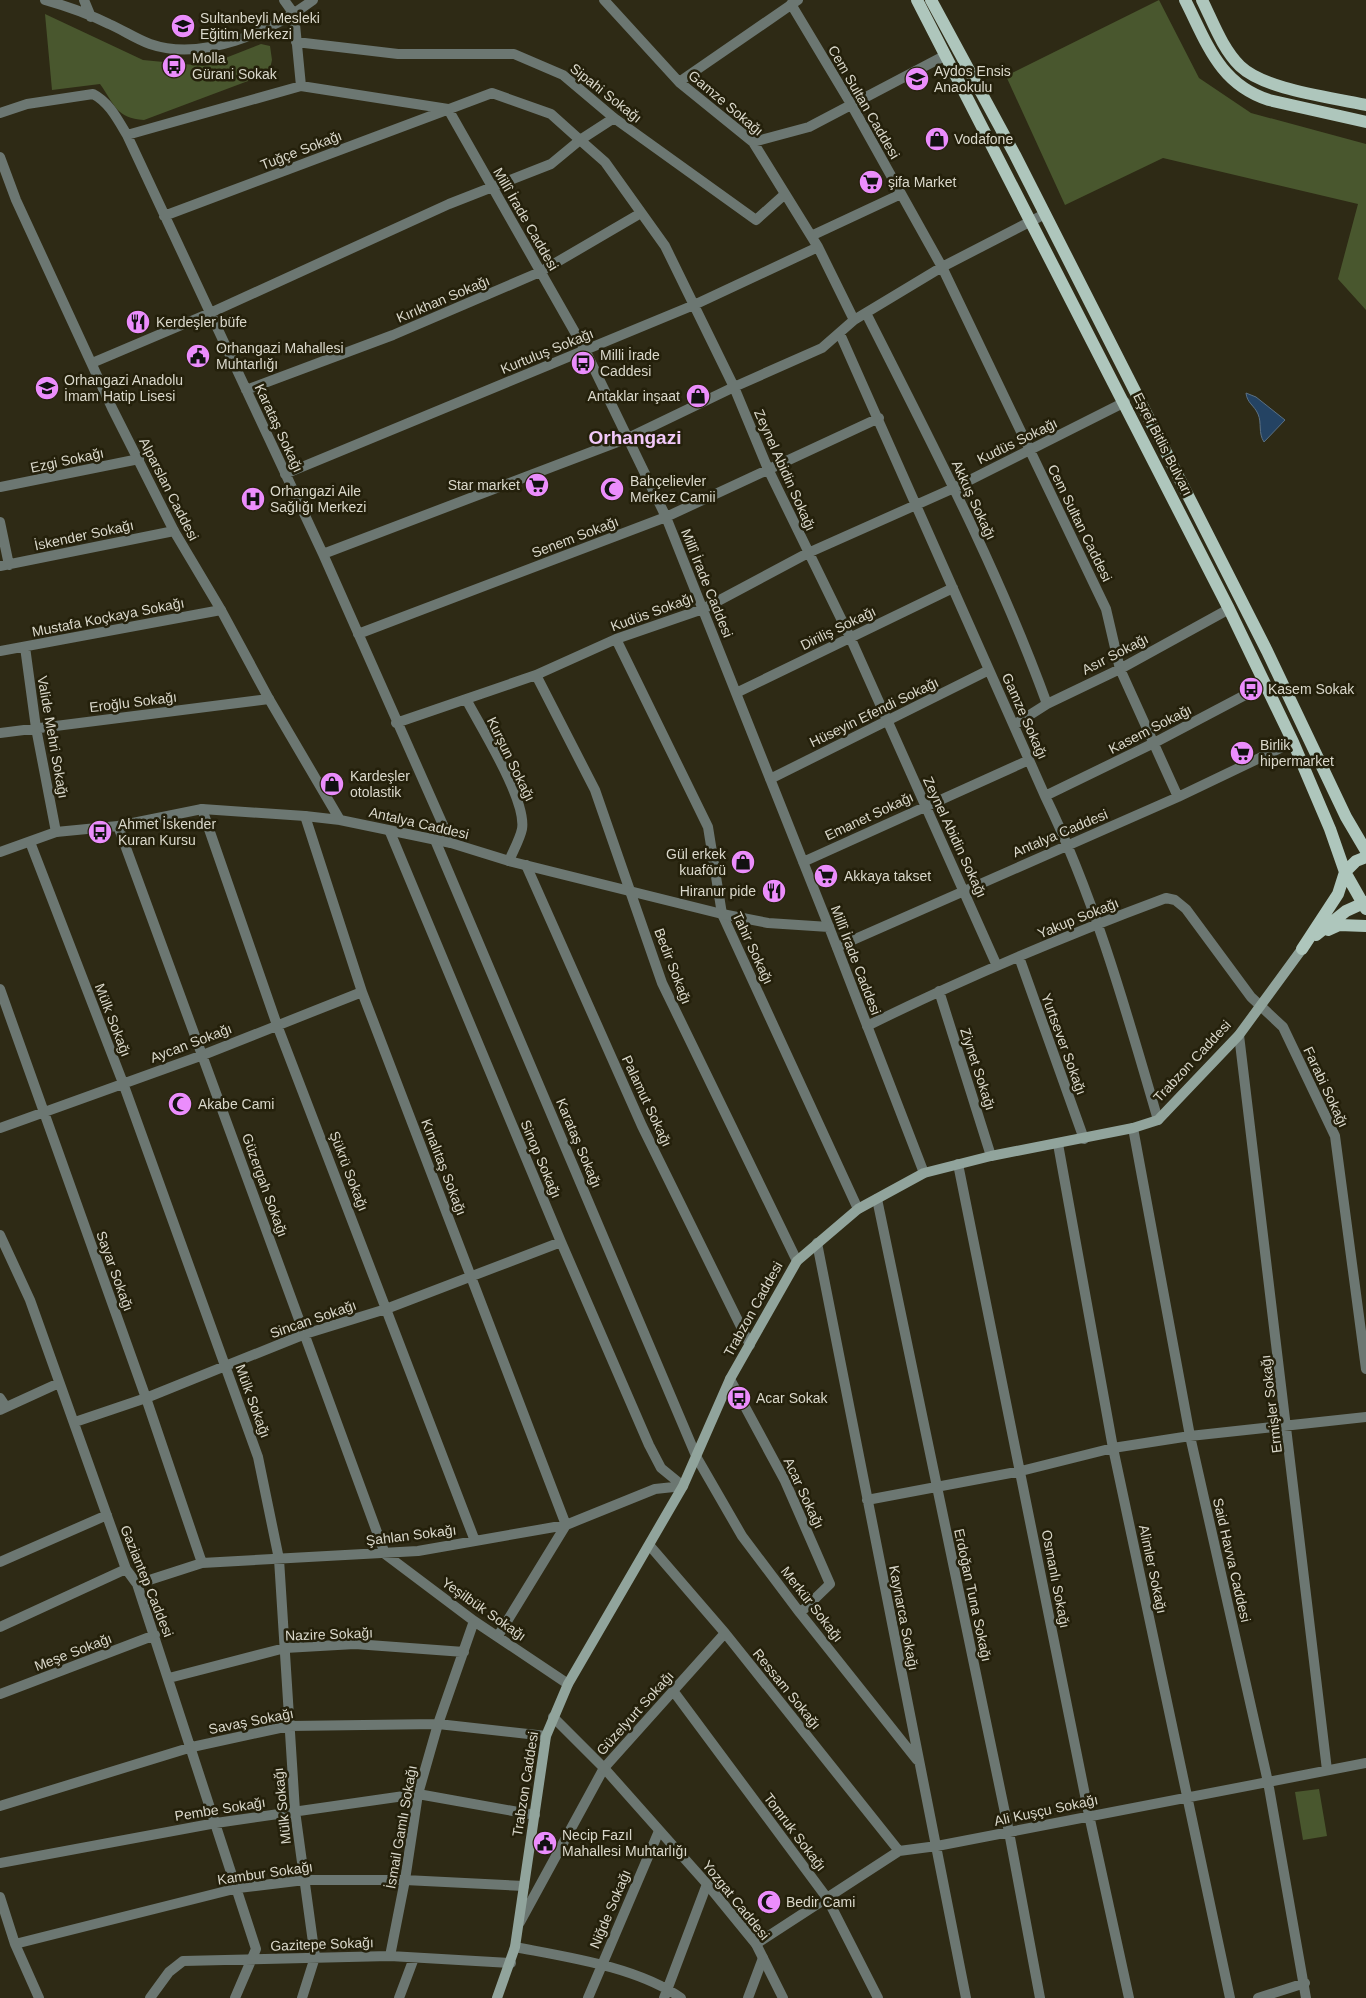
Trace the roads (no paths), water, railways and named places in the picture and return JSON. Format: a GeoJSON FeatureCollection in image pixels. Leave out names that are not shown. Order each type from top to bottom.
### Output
{"type":"FeatureCollection","features":[{"type":"Feature","properties":{"kind":"main road","name":"Eşref Bitlis Bulvarı"},"geometry":{"type":"LineString","coordinates":[[917,0],[1032,220],[1230,609],[1293,742],[1330,829],[1345,872],[1365,904]]}},
{"type":"Feature","properties":{"kind":"main road","name":"Eşref Bitlis Bulvarı"},"geometry":{"type":"LineString","coordinates":[[931,0],[1045,214],[1267,652],[1352,829],[1366,850]]}},
{"type":"Feature","properties":{"kind":"main road"},"geometry":{"type":"LineString","coordinates":[[1185,0],[1217,64],[1242,88],[1253,95],[1269,100],[1366,122]]}},
{"type":"Feature","properties":{"kind":"main road"},"geometry":{"type":"LineString","coordinates":[[1202,0],[1232,56],[1252,76],[1268,83],[1366,105]]}},
{"type":"Feature","properties":{"kind":"main road"},"geometry":{"type":"LineString","coordinates":[[1352,829],[1366,832]]}},
{"type":"Feature","properties":{"kind":"main road"},"geometry":{"type":"LineString","coordinates":[[1345,872],[1356,861],[1366,857]]}},
{"type":"Feature","properties":{"kind":"main road","name":"Trabzon Caddesi"},"geometry":{"type":"LineString","coordinates":[[497,1998],[511,1963],[515,1947],[546,1736],[553,1717],[568,1684],[650,1546],[683,1486],[730,1380],[797,1261],[858,1209],[924,1173],[991,1156],[1084,1140],[1158,1120],[1239,1035],[1261,1006],[1338,894],[1345,872]]}},
{"type":"Feature","properties":{"kind":"main road"},"geometry":{"type":"LineString","coordinates":[[1302,949],[1324,928],[1365,904]]}},
{"type":"Feature","properties":{"kind":"main road"},"geometry":{"type":"LineString","coordinates":[[1302,949],[1322,934],[1339,925],[1366,926]]}},
{"type":"Feature","properties":{"kind":"street"},"geometry":{"type":"LineString","coordinates":[[45,0],[91,16],[149,44],[176,50],[203,50],[239,39],[294,14],[313,0]]}},
{"type":"Feature","properties":{"kind":"street"},"geometry":{"type":"LineString","coordinates":[[84,0],[91,16]]}},
{"type":"Feature","properties":{"kind":"street"},"geometry":{"type":"LineString","coordinates":[[284,0],[294,14],[301,86]]}},
{"type":"Feature","properties":{"kind":"street","name":"Gamze Sokağı"},"geometry":{"type":"LineString","coordinates":[[604,0],[679,82],[753,142],[818,247],[854,320]]}},
{"type":"Feature","properties":{"kind":"street"},"geometry":{"type":"LineString","coordinates":[[679,82],[789,3]]}},
{"type":"Feature","properties":{"kind":"street","name":"Cem Sultan Caddesi"},"geometry":{"type":"LineString","coordinates":[[789,3],[851,104],[942,267],[1106,609],[1120,669],[1178,796]]}},
{"type":"Feature","properties":{"kind":"street","name":"Sipahi Sokağı"},"geometry":{"type":"LineString","coordinates":[[296,42],[398,54],[514,54],[563,75],[614,118],[756,220],[785,194]]}},
{"type":"Feature","properties":{"kind":"street"},"geometry":{"type":"LineString","coordinates":[[753,142],[809,127],[946,55]]}},
{"type":"Feature","properties":{"kind":"street"},"geometry":{"type":"LineString","coordinates":[[127,135],[301,86],[448,109]]}},
{"type":"Feature","properties":{"kind":"street","name":"Zeynel Abidin Sokağı"},"geometry":{"type":"LineString","coordinates":[[448,109],[492,93],[551,114],[605,162],[665,246],[734,387],[768,469],[850,638],[997,966]]}},
{"type":"Feature","properties":{"kind":"street","name":"Karataş Sokağı"},"geometry":{"type":"LineString","coordinates":[[0,113],[28,104],[93,94],[100,98],[112,112],[127,135],[323,554],[396,723],[452,843]]}},
{"type":"Feature","properties":{"kind":"street","name":"Millî İrade Caddesi"},"geometry":{"type":"LineString","coordinates":[[448,109],[585,350],[666,517],[837,947],[924,1173]]}},
{"type":"Feature","properties":{"kind":"street","name":"Tuğçe Sokağı"},"geometry":{"type":"LineString","coordinates":[[164,216],[448,109]]}},
{"type":"Feature","properties":{"kind":"street"},"geometry":{"type":"LineString","coordinates":[[92,363],[210,313],[449,204],[551,164],[580,140],[614,118]]}},
{"type":"Feature","properties":{"kind":"street","name":"Alparslan Caddesi"},"geometry":{"type":"LineString","coordinates":[[0,157],[16,200],[112,408],[174,531],[340,820]]}},
{"type":"Feature","properties":{"kind":"street"},"geometry":{"type":"LineString","coordinates":[[811,236],[900,194]]}},
{"type":"Feature","properties":{"kind":"street","name":"Kırıkhan Sokağı"},"geometry":{"type":"LineString","coordinates":[[246,390],[393,335],[540,272],[641,213]]}},
{"type":"Feature","properties":{"kind":"street"},"geometry":{"type":"LineString","coordinates":[[323,554],[628,438],[734,387],[822,348],[854,320],[942,267],[1045,214]]}},
{"type":"Feature","properties":{"kind":"street","name":"Kurtuluş Sokağı"},"geometry":{"type":"LineString","coordinates":[[285,474],[694,306],[818,247]]}},
{"type":"Feature","properties":{"kind":"street","name":"Akkuş Sokağı"},"geometry":{"type":"LineString","coordinates":[[866,313],[954,488],[1021,632],[1047,704]]}},
{"type":"Feature","properties":{"kind":"street","name":"Gamze Sokağı"},"geometry":{"type":"LineString","coordinates":[[840,334],[879,418],[914,504],[1045,796],[1069,845],[1098,923],[1125,1005],[1158,1120]]}},
{"type":"Feature","properties":{"kind":"street","name":"Kudüs Sokağı"},"geometry":{"type":"LineString","coordinates":[[396,723],[536,675],[616,640],[703,609],[808,553],[914,504],[954,488],[1125,402]]}},
{"type":"Feature","properties":{"kind":"street","name":"Senem Sokağı"},"geometry":{"type":"LineString","coordinates":[[358,634],[666,517],[879,418]]}},
{"type":"Feature","properties":{"kind":"street","name":"Ezgi Sokağı"},"geometry":{"type":"LineString","coordinates":[[0,487],[139,459]]}},
{"type":"Feature","properties":{"kind":"street"},"geometry":{"type":"LineString","coordinates":[[0,522],[5,566]]}},
{"type":"Feature","properties":{"kind":"street","name":"İskender Sokağı"},"geometry":{"type":"LineString","coordinates":[[5,566],[174,531]]}},
{"type":"Feature","properties":{"kind":"street","name":"Diriliş Sokağı"},"geometry":{"type":"LineString","coordinates":[[736,693],[953,588]]}},
{"type":"Feature","properties":{"kind":"street","name":"Asır Sokağı"},"geometry":{"type":"LineString","coordinates":[[1014,725],[1047,704],[1120,669],[1230,609]]}},
{"type":"Feature","properties":{"kind":"street","name":"Mustafa Koçkaya Sokağı"},"geometry":{"type":"LineString","coordinates":[[0,650],[221,610]]}},
{"type":"Feature","properties":{"kind":"street","name":"Tahir Sokağı"},"geometry":{"type":"LineString","coordinates":[[616,640],[708,827],[722,914],[858,1209]]}},
{"type":"Feature","properties":{"kind":"street","name":"Valide Mehri Sokağı"},"geometry":{"type":"LineString","coordinates":[[24,647],[36,728],[56,832]]}},
{"type":"Feature","properties":{"kind":"street","name":"Hüseyin Efendi Sokağı"},"geometry":{"type":"LineString","coordinates":[[770,779],[989,670]]}},
{"type":"Feature","properties":{"kind":"street","name":"Bedir Sokağı"},"geometry":{"type":"LineString","coordinates":[[536,675],[594,790],[632,892],[662,983],[797,1261]]}},
{"type":"Feature","properties":{"kind":"street","name":"Kasem Sokağı"},"geometry":{"type":"LineString","coordinates":[[1045,796],[1154,743],[1266,684]]}},
{"type":"Feature","properties":{"kind":"street","name":"Eroğlu Sokağı"},"geometry":{"type":"LineString","coordinates":[[0,733],[269,699]]}},
{"type":"Feature","properties":{"kind":"street","name":"Kurşun Sokağı"},"geometry":{"type":"LineString","coordinates":[[466,699],[499,760],[522,814],[522,829],[509,861]]}},
{"type":"Feature","properties":{"kind":"street","name":"Antalya Caddesi"},"geometry":{"type":"LineString","coordinates":[[837,947],[1178,796],[1293,742]]}},
{"type":"Feature","properties":{"kind":"street","name":"Emanet Sokağı"},"geometry":{"type":"LineString","coordinates":[[803,862],[1029,760]]}},
{"type":"Feature","properties":{"kind":"street","name":"Antalya Caddesi"},"geometry":{"type":"LineString","coordinates":[[0,852],[56,832],[118,826],[202,809],[304,816],[340,820],[390,832],[452,843],[509,861],[722,914],[768,923],[829,927]]}},
{"type":"Feature","properties":{"kind":"street","name":"Şükrü Sokağı"},"geometry":{"type":"LineString","coordinates":[[202,809],[277,1024],[475,1541]]}},
{"type":"Feature","properties":{"kind":"street","name":"Kınalıtaş Sokağı"},"geometry":{"type":"LineString","coordinates":[[304,816],[362,992],[566,1525]]}},
{"type":"Feature","properties":{"kind":"street","name":"Güzergah Sokağı"},"geometry":{"type":"LineString","coordinates":[[118,826],[385,1554]]}},
{"type":"Feature","properties":{"kind":"street","name":"Sinop Sokağı"},"geometry":{"type":"LineString","coordinates":[[390,832],[561,1242],[661,1468],[683,1486]]}},
{"type":"Feature","properties":{"kind":"street","name":"Karataş Sokağı"},"geometry":{"type":"LineString","coordinates":[[435,840],[697,1458]]}},
{"type":"Feature","properties":{"kind":"street","name":"Mülk Sokağı"},"geometry":{"type":"LineString","coordinates":[[30,842],[123,1083],[258,1457],[279,1559],[295,1811],[306,1880],[315,1957],[302,1998]]}},
{"type":"Feature","properties":{"kind":"street","name":"Palamut Sokağı"},"geometry":{"type":"LineString","coordinates":[[526,865],[642,1126],[750,1345]]}},
{"type":"Feature","properties":{"kind":"street","name":"Yakup Sokağı"},"geometry":{"type":"LineString","coordinates":[[867,1026],[939,991],[997,966],[1098,923],[1166,898],[1175,900],[1186,909],[1246,990],[1261,1006]]}},
{"type":"Feature","properties":{"kind":"street","name":"Yurtsever Sokağı"},"geometry":{"type":"LineString","coordinates":[[1019,957],[1084,1140]]}},
{"type":"Feature","properties":{"kind":"street","name":"Sayar Sokağı"},"geometry":{"type":"LineString","coordinates":[[0,989],[146,1398],[202,1563]]}},
{"type":"Feature","properties":{"kind":"street","name":"Ziynet Sokağı"},"geometry":{"type":"LineString","coordinates":[[939,991],[991,1156]]}},
{"type":"Feature","properties":{"kind":"street","name":"Aycan Sokağı"},"geometry":{"type":"LineString","coordinates":[[0,1128],[203,1054],[362,992]]}},
{"type":"Feature","properties":{"kind":"street","name":"Farabi Sokağı"},"geometry":{"type":"LineString","coordinates":[[1261,1006],[1283,1027],[1335,1136],[1366,1368]]}},
{"type":"Feature","properties":{"kind":"street","name":"Ermişler Sokağı"},"geometry":{"type":"LineString","coordinates":[[1239,1035],[1288,1425],[1327,1770]]}},
{"type":"Feature","properties":{"kind":"street","name":"Said Havva Caddesi"},"geometry":{"type":"LineString","coordinates":[[1133,1128],[1190,1436],[1268,1782],[1306,1998]]}},
{"type":"Feature","properties":{"kind":"street","name":"Alimler Sokağı"},"geometry":{"type":"LineString","coordinates":[[1058,1144],[1113,1448],[1230,1998]]}},
{"type":"Feature","properties":{"kind":"street","name":"Osmanlı Sokağı"},"geometry":{"type":"LineString","coordinates":[[958,1164],[1089,1815],[1129,1998]]}},
{"type":"Feature","properties":{"kind":"street","name":"Erdoğan Tuna Sokağı"},"geometry":{"type":"LineString","coordinates":[[877,1199],[1009,1832],[1040,1998]]}},
{"type":"Feature","properties":{"kind":"street","name":"Gaziantep Caddesi"},"geometry":{"type":"LineString","coordinates":[[2,1241],[30,1300],[126,1569],[137,1584],[238,1888],[256,1950],[235,1998]]}},
{"type":"Feature","properties":{"kind":"street","name":"Sincan Sokağı"},"geometry":{"type":"LineString","coordinates":[[75,1422],[146,1398],[305,1334],[386,1310],[561,1242]]}},
{"type":"Feature","properties":{"kind":"street","name":"Kaynarca Sokağı"},"geometry":{"type":"LineString","coordinates":[[817,1243],[966,1998]]}},
{"type":"Feature","properties":{"kind":"street","name":"Acar Sokağı"},"geometry":{"type":"LineString","coordinates":[[730,1380],[784,1481],[830,1584],[800,1613]]}},
{"type":"Feature","properties":{"kind":"street"},"geometry":{"type":"LineString","coordinates":[[2,1405],[59,1383]]}},
{"type":"Feature","properties":{"kind":"street"},"geometry":{"type":"LineString","coordinates":[[867,1500],[1021,1471],[1113,1448],[1190,1436],[1366,1417]]}},
{"type":"Feature","properties":{"kind":"street","name":"Merkür Sokağı"},"geometry":{"type":"LineString","coordinates":[[697,1458],[742,1536],[800,1613],[918,1760]]}},
{"type":"Feature","properties":{"kind":"street","name":"Şahlan Sokağı"},"geometry":{"type":"LineString","coordinates":[[137,1584],[202,1563],[418,1551],[566,1525],[654,1489],[683,1486]]}},
{"type":"Feature","properties":{"kind":"street"},"geometry":{"type":"LineString","coordinates":[[0,1562],[107,1515]]}},
{"type":"Feature","properties":{"kind":"street"},"geometry":{"type":"LineString","coordinates":[[498,1636],[566,1525]]}},
{"type":"Feature","properties":{"kind":"street","name":"Ressam Sokağı"},"geometry":{"type":"LineString","coordinates":[[650,1546],[725,1633],[898,1851]]}},
{"type":"Feature","properties":{"kind":"street","name":"Yeşilbük Sokağı"},"geometry":{"type":"LineString","coordinates":[[385,1554],[474,1621],[568,1684]]}},
{"type":"Feature","properties":{"kind":"street"},"geometry":{"type":"LineString","coordinates":[[0,1626],[126,1569]]}},
{"type":"Feature","properties":{"kind":"street","name":"İsmail Gamlı Sokağı"},"geometry":{"type":"LineString","coordinates":[[390,1956],[406,1880],[418,1794],[438,1724],[474,1621]]}},
{"type":"Feature","properties":{"kind":"street","name":"Güzelyurt Sokağı"},"geometry":{"type":"LineString","coordinates":[[518,1925],[604,1768],[725,1633]]}},
{"type":"Feature","properties":{"kind":"street","name":"Meşe Sokağı"},"geometry":{"type":"LineString","coordinates":[[0,1694],[155,1635]]}},
{"type":"Feature","properties":{"kind":"street","name":"Nazire Sokağı"},"geometry":{"type":"LineString","coordinates":[[169,1678],[285,1648],[354,1644],[464,1652]]}},
{"type":"Feature","properties":{"kind":"street","name":"Tomruk Sokağı"},"geometry":{"type":"LineString","coordinates":[[674,1692],[827,1898],[878,1998]]}},
{"type":"Feature","properties":{"kind":"street","name":"Yozgat Caddesi"},"geometry":{"type":"LineString","coordinates":[[553,1717],[604,1768],[707,1884],[756,1944],[784,1998]]}},
{"type":"Feature","properties":{"kind":"street","name":"Savaş Sokağı"},"geometry":{"type":"LineString","coordinates":[[0,1806],[192,1747],[289,1726],[438,1724],[546,1736]]}},
{"type":"Feature","properties":{"kind":"street","name":"Ali Kuşçu Sokağı"},"geometry":{"type":"LineString","coordinates":[[756,1944],[898,1851],[937,1846],[1089,1815],[1366,1763]]}},
{"type":"Feature","properties":{"kind":"street","name":"Pembe Sokağı"},"geometry":{"type":"LineString","coordinates":[[0,1863],[216,1823],[418,1794],[535,1815]]}},
{"type":"Feature","properties":{"kind":"street","name":"Niğde Sokağı"},"geometry":{"type":"LineString","coordinates":[[588,1998],[659,1831]]}},
{"type":"Feature","properties":{"kind":"street","name":"Kambur Sokağı"},"geometry":{"type":"LineString","coordinates":[[15,1944],[238,1888],[306,1880],[406,1880],[524,1886]]}},
{"type":"Feature","properties":{"kind":"street"},"geometry":{"type":"LineString","coordinates":[[666,1993],[707,1884]]}},
{"type":"Feature","properties":{"kind":"street"},"geometry":{"type":"LineString","coordinates":[[0,1898],[15,1944],[39,1998]]}},
{"type":"Feature","properties":{"kind":"street"},"geometry":{"type":"LineString","coordinates":[[515,1947],[602,1964],[681,1998]]}},
{"type":"Feature","properties":{"kind":"street","name":"Gazitepe Sokağı"},"geometry":{"type":"LineString","coordinates":[[150,1998],[169,1972],[183,1961],[390,1956],[511,1963]]}},
{"type":"Feature","properties":{"kind":"street"},"geometry":{"type":"LineString","coordinates":[[400,1998],[414,1958]]}},
{"type":"Feature","properties":{"kind":"street"},"geometry":{"type":"LineString","coordinates":[[748,1998],[763,1958]]}},
{"type":"Feature","properties":{"kind":"street"},"geometry":{"type":"LineString","coordinates":[[1258,1998],[1304,1983]]}},
{"type":"Feature","properties":{"kind":"water"},"geometry":{"type":"Polygon","coordinates":[[[1246,393],[1256,397],[1285,420],[1264,442],[1258,414],[1246,393]]]}},
{"type":"Feature","properties":{"kind":"place","name":"Sultanbeyli Mesleki Eğitim Merkezi"},"geometry":{"type":"Point","coordinates":[183,26]}},
{"type":"Feature","properties":{"kind":"place","name":"Molla Gürani Sokak"},"geometry":{"type":"Point","coordinates":[174,66]}},
{"type":"Feature","properties":{"kind":"place","name":"Aydos Ensis Anaokulu"},"geometry":{"type":"Point","coordinates":[917,79]}},
{"type":"Feature","properties":{"kind":"place","name":"Vodafone"},"geometry":{"type":"Point","coordinates":[937,139]}},
{"type":"Feature","properties":{"kind":"place","name":"şifa Market"},"geometry":{"type":"Point","coordinates":[871,182]}},
{"type":"Feature","properties":{"kind":"place","name":"Kerdeşler büfe"},"geometry":{"type":"Point","coordinates":[138,322]}},
{"type":"Feature","properties":{"kind":"place","name":"Orhangazi Mahallesi Muhtarlığı"},"geometry":{"type":"Point","coordinates":[198,356]}},
{"type":"Feature","properties":{"kind":"place","name":"Milli İrade Caddesi"},"geometry":{"type":"Point","coordinates":[583,363]}},
{"type":"Feature","properties":{"kind":"place","name":"Orhangazi Anadolu İmam Hatip Lisesi"},"geometry":{"type":"Point","coordinates":[47,388]}},
{"type":"Feature","properties":{"kind":"place","name":"Antaklar inşaat"},"geometry":{"type":"Point","coordinates":[698,396]}},
{"type":"Feature","properties":{"kind":"place","name":"Star market"},"geometry":{"type":"Point","coordinates":[537,485]}},
{"type":"Feature","properties":{"kind":"place","name":"Bahçelievler Merkez Camii"},"geometry":{"type":"Point","coordinates":[612,489]}},
{"type":"Feature","properties":{"kind":"place","name":"Orhangazi Aile Sağlığı Merkezi"},"geometry":{"type":"Point","coordinates":[253,499]}},
{"type":"Feature","properties":{"kind":"place","name":"Kasem Sokak"},"geometry":{"type":"Point","coordinates":[1251,689]}},
{"type":"Feature","properties":{"kind":"place","name":"Birlik hipermarket"},"geometry":{"type":"Point","coordinates":[1242,753]}},
{"type":"Feature","properties":{"kind":"place","name":"Kardeşler otolastik"},"geometry":{"type":"Point","coordinates":[332,784]}},
{"type":"Feature","properties":{"kind":"place","name":"Ahmet İskender Kuran Kursu"},"geometry":{"type":"Point","coordinates":[100,832]}},
{"type":"Feature","properties":{"kind":"place","name":"Gül erkek kuaförü"},"geometry":{"type":"Point","coordinates":[743,862]}},
{"type":"Feature","properties":{"kind":"place","name":"Akkaya takset"},"geometry":{"type":"Point","coordinates":[826,876]}},
{"type":"Feature","properties":{"kind":"place","name":"Hiranur pide"},"geometry":{"type":"Point","coordinates":[774,891]}},
{"type":"Feature","properties":{"kind":"place","name":"Akabe Cami"},"geometry":{"type":"Point","coordinates":[180,1104]}},
{"type":"Feature","properties":{"kind":"place","name":"Acar Sokak"},"geometry":{"type":"Point","coordinates":[739,1398]}},
{"type":"Feature","properties":{"kind":"place","name":"Necip Fazıl Mahallesi Muhtarlığı"},"geometry":{"type":"Point","coordinates":[545,1843]}},
{"type":"Feature","properties":{"kind":"place","name":"Bedir Cami"},"geometry":{"type":"Point","coordinates":[769,1902]}},
{"type":"Feature","properties":{"kind":"district","name":"Orhangazi"},"geometry":{"type":"Point","coordinates":[635,437]}}]}
